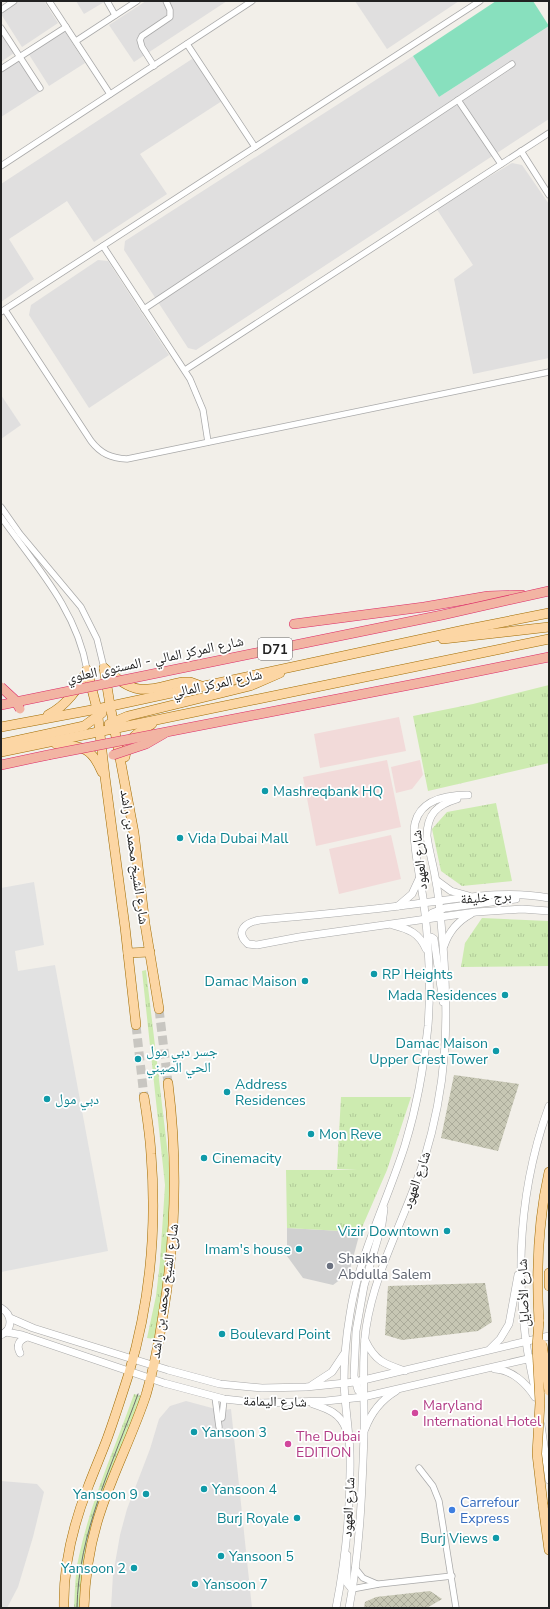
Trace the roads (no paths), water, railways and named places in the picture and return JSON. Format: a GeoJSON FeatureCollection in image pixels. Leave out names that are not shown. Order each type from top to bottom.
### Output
{"type":"FeatureCollection","features":[{"type":"Feature","properties":{"kind":"highway","name":"شارع المركز المالي - المستوى العلوي"},"geometry":{"type":"LineString","coordinates":[[1,705],[435,616],[549,591]]}},
{"type":"Feature","properties":{"kind":"highway"},"geometry":{"type":"LineString","coordinates":[[294,624],[424,607],[488,596],[531,595]]}},
{"type":"Feature","properties":{"kind":"highway"},"geometry":{"type":"LineString","coordinates":[[1,764],[549,657]]}},
{"type":"Feature","properties":{"kind":"highway"},"geometry":{"type":"LineString","coordinates":[[1,687],[14,699],[20,709]]}},
{"type":"Feature","properties":{"kind":"highway"},"geometry":{"type":"LineString","coordinates":[[113,755],[152,742],[168,731]]}},
{"type":"Feature","properties":{"kind":"main road","name":"شارع المركز المالي"},"geometry":{"type":"LineString","coordinates":[[1,727],[79,711],[98,712],[110,706],[549,613]]}},
{"type":"Feature","properties":{"kind":"main road"},"geometry":{"type":"LineString","coordinates":[[398,645],[549,627]]}},
{"type":"Feature","properties":{"kind":"main road","name":"شارع المركز المالي"},"geometry":{"type":"LineString","coordinates":[[114,725],[126,726],[159,720],[549,639]]}},
{"type":"Feature","properties":{"kind":"main road"},"geometry":{"type":"LineString","coordinates":[[104,668],[117,678],[140,689],[183,682],[196,684],[203,687]]}},
{"type":"Feature","properties":{"kind":"main road","name":"شارع الشيخ محمد بن راشد"},"geometry":{"type":"LineString","coordinates":[[104,668],[134,833],[159,1008]]}},
{"type":"Feature","properties":{"kind":"main road"},"geometry":{"type":"LineString","coordinates":[[1,752],[100,731],[114,725],[123,717],[250,686],[290,668]]}},
{"type":"Feature","properties":{"kind":"main road"},"geometry":{"type":"LineString","coordinates":[[39,719],[53,712],[65,703],[75,692],[87,670]]}},
{"type":"Feature","properties":{"kind":"main road","name":"شارع الشيخ محمد بن راشد"},"geometry":{"type":"LineString","coordinates":[[87,670],[98,712],[105,776],[119,874],[136,1025]]}},
{"type":"Feature","properties":{"kind":"main road"},"geometry":{"type":"LineString","coordinates":[[79,711],[86,719],[84,726]]}},
{"type":"Feature","properties":{"kind":"main road"},"geometry":{"type":"LineString","coordinates":[[1,744],[84,726],[98,712]]}},
{"type":"Feature","properties":{"kind":"main road"},"geometry":{"type":"LineString","coordinates":[[123,717],[121,722],[122,725],[126,726]]}},
{"type":"Feature","properties":{"kind":"main road"},"geometry":{"type":"LineString","coordinates":[[122,770],[127,746],[130,740],[135,735],[159,720]]}},
{"type":"Feature","properties":{"kind":"main road"},"geometry":{"type":"LineString","coordinates":[[47,743],[75,746],[86,749],[98,761],[105,776]]}},
{"type":"Feature","properties":{"kind":"main road"},"geometry":{"type":"LineString","coordinates":[[128,953],[150,952]]}},
{"type":"Feature","properties":{"kind":"main road","name":"شارع الشيخ محمد بن راشد"},"geometry":{"type":"LineString","coordinates":[[84,1608],[87,1571],[95,1529],[136,1422],[158,1348],[169,1275],[174,1215],[175,1155],[168,1083]]}},
{"type":"Feature","properties":{"kind":"main road","name":"شارع الشيخ محمد بن راشد"},"geometry":{"type":"LineString","coordinates":[[64,1608],[65,1576],[75,1526],[87,1488],[107,1439],[133,1359],[147,1292],[153,1222],[151,1153],[144,1097]]}},
{"type":"Feature","properties":{"kind":"main road","name":"شارع الأصايل"},"geometry":{"type":"LineString","coordinates":[[549,1172],[542,1216],[538,1258],[539,1321],[549,1391]]}},
{"type":"Feature","properties":{"kind":"main road","name":"شارع الأصايل"},"geometry":{"type":"LineString","coordinates":[[549,1272],[549,1286]]}},
{"type":"Feature","properties":{"kind":"main road"},"geometry":{"type":"LineString","coordinates":[[539,1321],[537,1342],[540,1403],[537,1454],[549,1550]]}},
{"type":"Feature","properties":{"kind":"street"},"geometry":{"type":"LineString","coordinates":[[1,10],[14,1]]}},
{"type":"Feature","properties":{"kind":"street"},"geometry":{"type":"LineString","coordinates":[[49,1],[110,94]]}},
{"type":"Feature","properties":{"kind":"street"},"geometry":{"type":"LineString","coordinates":[[106,1],[115,15]]}},
{"type":"Feature","properties":{"kind":"street"},"geometry":{"type":"LineString","coordinates":[[76,41],[137,1]]}},
{"type":"Feature","properties":{"kind":"street"},"geometry":{"type":"LineString","coordinates":[[154,66],[142,47],[140,40],[142,36],[164,23],[170,17],[170,10],[166,1]]}},
{"type":"Feature","properties":{"kind":"street"},"geometry":{"type":"LineString","coordinates":[[1,166],[252,1]]}},
{"type":"Feature","properties":{"kind":"street"},"geometry":{"type":"LineString","coordinates":[[480,1],[3,311],[97,449],[106,455],[116,458],[127,459],[549,372]]}},
{"type":"Feature","properties":{"kind":"street"},"geometry":{"type":"LineString","coordinates":[[1,69],[66,27]]}},
{"type":"Feature","properties":{"kind":"street"},"geometry":{"type":"LineString","coordinates":[[1,28],[40,88]]}},
{"type":"Feature","properties":{"kind":"street"},"geometry":{"type":"LineString","coordinates":[[187,44],[255,147]]}},
{"type":"Feature","properties":{"kind":"street"},"geometry":{"type":"LineString","coordinates":[[144,309],[512,64]]}},
{"type":"Feature","properties":{"kind":"street"},"geometry":{"type":"LineString","coordinates":[[458,100],[501,164]]}},
{"type":"Feature","properties":{"kind":"street"},"geometry":{"type":"LineString","coordinates":[[184,370],[549,133]]}},
{"type":"Feature","properties":{"kind":"street"},"geometry":{"type":"LineString","coordinates":[[521,151],[549,195]]}},
{"type":"Feature","properties":{"kind":"street"},"geometry":{"type":"LineString","coordinates":[[103,246],[196,389],[203,410],[208,442]]}},
{"type":"Feature","properties":{"kind":"street"},"geometry":{"type":"LineString","coordinates":[[1,507],[27,542],[81,607],[97,639],[104,668]]}},
{"type":"Feature","properties":{"kind":"street"},"geometry":{"type":"LineString","coordinates":[[1,516],[43,572],[56,593],[78,637],[87,670]]}},
{"type":"Feature","properties":{"kind":"street","name":"شارع العهود"},"geometry":{"type":"LineString","coordinates":[[336,1608],[346,1548],[349,1491],[349,1438],[344,1384],[345,1351],[350,1312],[359,1272],[405,1146],[419,1093],[429,1012],[430,983],[426,919],[414,833],[415,822],[426,805],[436,800],[453,796],[468,795],[443,804],[432,814],[428,821],[427,836],[436,880],[443,948],[447,1018],[444,1064],[442,1083],[429,1141],[411,1196],[381,1270],[369,1314],[365,1339],[363,1380],[364,1433],[360,1523],[349,1608]]}},
{"type":"Feature","properties":{"kind":"street"},"geometry":{"type":"LineString","coordinates":[[398,906],[412,894],[420,877]]}},
{"type":"Feature","properties":{"kind":"street"},"geometry":{"type":"LineString","coordinates":[[436,880],[451,891],[475,897]]}},
{"type":"Feature","properties":{"kind":"street"},"geometry":{"type":"LineString","coordinates":[[386,924],[426,919],[432,913],[440,909],[508,900],[530,895]]}},
{"type":"Feature","properties":{"kind":"street","name":"برج خليفة"},"geometry":{"type":"LineString","coordinates":[[386,924],[257,945],[248,944],[245,941],[242,932],[246,924],[255,921],[424,903],[440,909],[475,897],[530,895],[549,898]]}},
{"type":"Feature","properties":{"kind":"street"},"geometry":{"type":"LineString","coordinates":[[440,909],[476,912],[522,909],[549,911]]}},
{"type":"Feature","properties":{"kind":"street"},"geometry":{"type":"LineString","coordinates":[[443,948],[448,936],[455,926],[476,912]]}},
{"type":"Feature","properties":{"kind":"street"},"geometry":{"type":"LineString","coordinates":[[386,924],[406,928],[415,933],[421,939],[428,952]]}},
{"type":"Feature","properties":{"kind":"street"},"geometry":{"type":"LineString","coordinates":[[427,940],[429,937],[434,939],[443,1003],[447,1018]]}},
{"type":"Feature","properties":{"kind":"street","name":"شارع الأصايل"},"geometry":{"type":"LineString","coordinates":[[549,1106],[538,1141],[529,1183],[523,1226],[520,1270],[525,1341],[538,1401],[549,1480]]}},
{"type":"Feature","properties":{"kind":"street"},"geometry":{"type":"LineString","coordinates":[[363,1396],[355,1382],[353,1372],[355,1342],[368,1270],[382,1224],[384,1203]]}},
{"type":"Feature","properties":{"kind":"street"},"geometry":{"type":"LineString","coordinates":[[489,1350],[500,1338],[509,1324],[520,1270]]}},
{"type":"Feature","properties":{"kind":"street"},"geometry":{"type":"LineString","coordinates":[[1,1308],[10,1318],[10,1324],[3,1334]]}},
{"type":"Feature","properties":{"kind":"street","name":"شارع اليمامة"},"geometry":{"type":"LineString","coordinates":[[10,1318],[33,1328],[206,1381],[234,1386],[268,1388],[306,1387],[355,1382],[549,1336]]}},
{"type":"Feature","properties":{"kind":"street","name":"شارع اليمامة"},"geometry":{"type":"LineString","coordinates":[[3,1334],[27,1337],[150,1378],[215,1397],[261,1403],[307,1402],[363,1396],[528,1360],[549,1354]]}},
{"type":"Feature","properties":{"kind":"street"},"geometry":{"type":"LineString","coordinates":[[20,1353],[18,1346],[19,1343],[23,1338],[27,1337]]}},
{"type":"Feature","properties":{"kind":"street"},"geometry":{"type":"LineString","coordinates":[[365,1339],[368,1348],[377,1359],[406,1371]]}},
{"type":"Feature","properties":{"kind":"street"},"geometry":{"type":"LineString","coordinates":[[306,1387],[316,1383],[332,1372],[345,1351]]}},
{"type":"Feature","properties":{"kind":"street"},"geometry":{"type":"LineString","coordinates":[[490,1368],[499,1369],[515,1376],[530,1390],[538,1401]]}},
{"type":"Feature","properties":{"kind":"street"},"geometry":{"type":"LineString","coordinates":[[364,1433],[369,1419],[377,1407],[388,1396],[401,1388]]}},
{"type":"Feature","properties":{"kind":"street"},"geometry":{"type":"LineString","coordinates":[[215,1397],[221,1427],[224,1398]]}},
{"type":"Feature","properties":{"kind":"street"},"geometry":{"type":"LineString","coordinates":[[307,1402],[336,1413],[343,1422],[349,1438]]}},
{"type":"Feature","properties":{"kind":"street"},"geometry":{"type":"LineString","coordinates":[[419,1468],[433,1486],[439,1501],[456,1608]]}},
{"type":"Feature","properties":{"kind":"street"},"geometry":{"type":"LineString","coordinates":[[346,1548],[348,1562],[347,1583],[352,1589],[379,1584],[452,1576]]}},
{"type":"Feature","properties":{"kind":"street"},"geometry":{"type":"LineString","coordinates":[[355,1568],[366,1580],[379,1584]]}},
{"type":"Feature","properties":{"kind":"tunnel"},"geometry":{"type":"LineString","coordinates":[[159,1009],[168,1083]]}},
{"type":"Feature","properties":{"kind":"tunnel"},"geometry":{"type":"LineString","coordinates":[[136,1025],[144,1097]]}},
{"type":"Feature","properties":{"kind":"tram line"},"geometry":{"type":"LineString","coordinates":[[77,1608],[83,1553],[90,1526],[98,1499],[138,1394]]}},
{"type":"Feature","properties":{"kind":"place","name":"Mashreqbank HQ"},"geometry":{"type":"Point","coordinates":[265,791]}},
{"type":"Feature","properties":{"kind":"place","name":"Vida Dubai Mall"},"geometry":{"type":"Point","coordinates":[180,838]}},
{"type":"Feature","properties":{"kind":"place","name":"RP Heights"},"geometry":{"type":"Point","coordinates":[374,974]}},
{"type":"Feature","properties":{"kind":"place","name":"Damac Maison"},"geometry":{"type":"Point","coordinates":[305,981]}},
{"type":"Feature","properties":{"kind":"place","name":"Mada Residences"},"geometry":{"type":"Point","coordinates":[505,995]}},
{"type":"Feature","properties":{"kind":"place","name":"Damac Maison Upper Crest Tower"},"geometry":{"type":"Point","coordinates":[496,1051]}},
{"type":"Feature","properties":{"kind":"place","name":"جسر دبي مول الحي الصيني"},"geometry":{"type":"Point","coordinates":[138,1059]}},
{"type":"Feature","properties":{"kind":"place","name":"Address Residences"},"geometry":{"type":"Point","coordinates":[227,1092]}},
{"type":"Feature","properties":{"kind":"place","name":"دبي مول"},"geometry":{"type":"Point","coordinates":[47,1099]}},
{"type":"Feature","properties":{"kind":"place","name":"Mon Reve"},"geometry":{"type":"Point","coordinates":[311,1134]}},
{"type":"Feature","properties":{"kind":"place","name":"Cinemacity"},"geometry":{"type":"Point","coordinates":[204,1158]}},
{"type":"Feature","properties":{"kind":"place","name":"Vizir Downtown"},"geometry":{"type":"Point","coordinates":[447,1231]}},
{"type":"Feature","properties":{"kind":"place","name":"Imam's house"},"geometry":{"type":"Point","coordinates":[299,1249]}},
{"type":"Feature","properties":{"kind":"place","name":"Shaikha Abdulla Salem"},"geometry":{"type":"Point","coordinates":[330,1266]}},
{"type":"Feature","properties":{"kind":"place","name":"Boulevard Point"},"geometry":{"type":"Point","coordinates":[222,1334]}},
{"type":"Feature","properties":{"kind":"place","name":"Maryland International Hotel"},"geometry":{"type":"Point","coordinates":[415,1413]}},
{"type":"Feature","properties":{"kind":"place","name":"Yansoon 3"},"geometry":{"type":"Point","coordinates":[194,1432]}},
{"type":"Feature","properties":{"kind":"place","name":"The Dubai EDITION"},"geometry":{"type":"Point","coordinates":[288,1444]}},
{"type":"Feature","properties":{"kind":"place","name":"Yansoon 4"},"geometry":{"type":"Point","coordinates":[204,1489]}},
{"type":"Feature","properties":{"kind":"place","name":"Yansoon 9"},"geometry":{"type":"Point","coordinates":[146,1494]}},
{"type":"Feature","properties":{"kind":"place","name":"Carrefour Express"},"geometry":{"type":"Point","coordinates":[452,1510]}},
{"type":"Feature","properties":{"kind":"place","name":"Burj Royale"},"geometry":{"type":"Point","coordinates":[297,1518]}},
{"type":"Feature","properties":{"kind":"place","name":"Burj Views"},"geometry":{"type":"Point","coordinates":[496,1538]}},
{"type":"Feature","properties":{"kind":"place","name":"Yansoon 5"},"geometry":{"type":"Point","coordinates":[221,1556]}},
{"type":"Feature","properties":{"kind":"place","name":"Yansoon 2"},"geometry":{"type":"Point","coordinates":[134,1568]}},
{"type":"Feature","properties":{"kind":"place","name":"Yansoon 7"},"geometry":{"type":"Point","coordinates":[195,1584]}}]}
